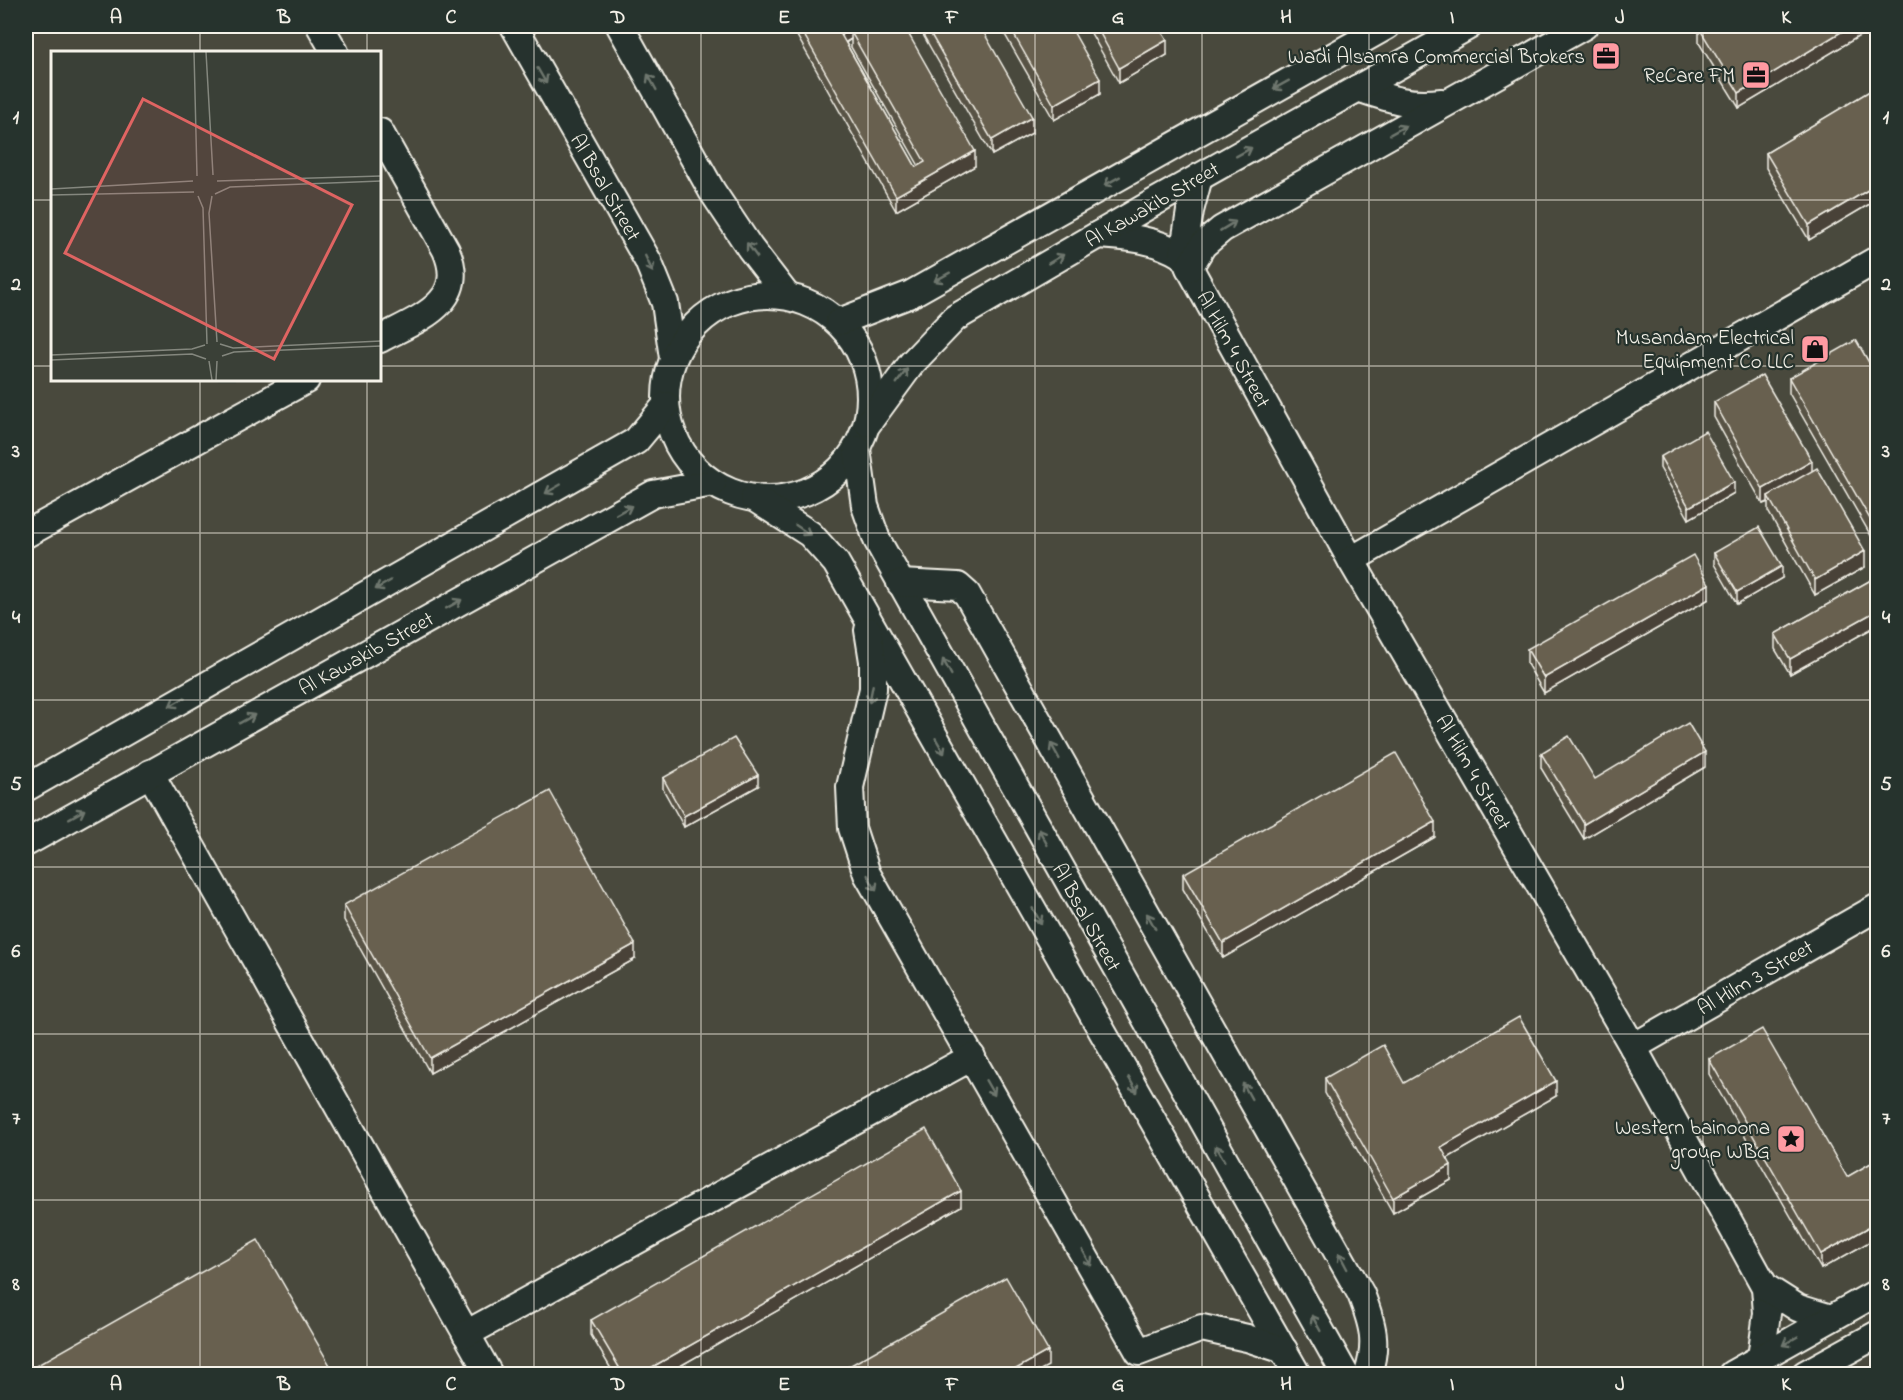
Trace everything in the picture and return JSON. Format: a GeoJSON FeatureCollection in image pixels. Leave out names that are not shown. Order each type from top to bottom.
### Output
{"type":"FeatureCollection","features":[{"type":"Feature","properties":{"kind":"street"},"geometry":{"type":"LineString","coordinates":[[320,26],[334,51]]}},
{"type":"Feature","properties":{"kind":"street","name":"Al Bsal Street"},"geometry":{"type":"LineString","coordinates":[[513,26],[648,261],[665,303],[673,358]]}},
{"type":"Feature","properties":{"kind":"street","name":"Al Kawakib Street"},"geometry":{"type":"LineString","coordinates":[[839,322],[911,294],[1387,26]]}},
{"type":"Feature","properties":{"kind":"street","name":"Al Kawakib Street"},"geometry":{"type":"LineString","coordinates":[[868,423],[912,363],[955,318],[1199,177],[1469,26]]}},
{"type":"Feature","properties":{"kind":"street"},"geometry":{"type":"LineString","coordinates":[[1186,262],[1222,228],[1584,26]]}},
{"type":"Feature","properties":{"kind":"street"},"geometry":{"type":"LineString","coordinates":[[625,27],[712,191],[750,248],[787,296]]}},
{"type":"Feature","properties":{"kind":"street"},"geometry":{"type":"LineString","coordinates":[[1358,88],[1398,102],[1422,104],[1448,102]]}},
{"type":"Feature","properties":{"kind":"street"},"geometry":{"type":"LineString","coordinates":[[381,134],[446,250],[452,270],[452,280],[450,290],[438,306],[381,338]]}},
{"type":"Feature","properties":{"kind":"street"},"geometry":{"type":"LineString","coordinates":[[1186,262],[1190,211],[1199,177]]}},
{"type":"Feature","properties":{"kind":"street"},"geometry":{"type":"LineString","coordinates":[[1098,235],[1155,242],[1168,247],[1186,262]]}},
{"type":"Feature","properties":{"kind":"street"},"geometry":{"type":"LineString","coordinates":[[1352,560],[1878,260]]}},
{"type":"Feature","properties":{"kind":"street","name":"Al Hilm 4 Street"},"geometry":{"type":"LineString","coordinates":[[1186,262],[1352,560],[1633,1047],[1765,1287],[1767,1313],[1761,1358]]}},
{"type":"Feature","properties":{"kind":"street"},"geometry":{"type":"LineString","coordinates":[[759,295],[787,296],[806,301],[823,310],[839,322],[856,343],[867,368],[871,396],[868,423],[856,449],[842,468],[823,483],[801,494],[778,499],[754,498],[732,493],[713,483],[695,468],[680,450],[670,429],[666,405],[667,381],[673,358],[687,334],[707,315],[732,301],[759,295]]}},
{"type":"Feature","properties":{"kind":"street"},"geometry":{"type":"LineString","coordinates":[[26,534],[304,381]]}},
{"type":"Feature","properties":{"kind":"street"},"geometry":{"type":"LineString","coordinates":[[26,788],[636,441],[666,405]]}},
{"type":"Feature","properties":{"kind":"street","name":"Al Bsal Street"},"geometry":{"type":"LineString","coordinates":[[856,449],[865,506],[877,540],[1345,1374]]}},
{"type":"Feature","properties":{"kind":"street","name":"Al Kawakib Street"},"geometry":{"type":"LineString","coordinates":[[26,843],[653,494],[713,483]]}},
{"type":"Feature","properties":{"kind":"street","name":"Al Bsal Street"},"geometry":{"type":"LineString","coordinates":[[754,498],[810,534],[836,563],[1297,1374]]}},
{"type":"Feature","properties":{"kind":"street"},"geometry":{"type":"LineString","coordinates":[[900,583],[958,586],[967,594],[1361,1294],[1372,1323],[1374,1356],[1368,1374]]}},
{"type":"Feature","properties":{"kind":"street"},"geometry":{"type":"LineString","coordinates":[[866,615],[873,661],[873,689],[850,787],[852,828],[867,874],[1139,1352],[1202,1328],[1247,1338],[1284,1350]]}},
{"type":"Feature","properties":{"kind":"street"},"geometry":{"type":"LineString","coordinates":[[150,773],[489,1374]]}},
{"type":"Feature","properties":{"kind":"street","name":"Al Hilm 3 Street"},"geometry":{"type":"LineString","coordinates":[[1633,1047],[1878,907]]}},
{"type":"Feature","properties":{"kind":"street"},"geometry":{"type":"LineString","coordinates":[[466,1334],[972,1057]]}},
{"type":"Feature","properties":{"kind":"street","name":"Al Hilm 4 Street"},"geometry":{"type":"LineString","coordinates":[[1765,1287],[1798,1308],[1831,1318]]}},
{"type":"Feature","properties":{"kind":"street"},"geometry":{"type":"LineString","coordinates":[[1732,1374],[1878,1292]]}},
{"type":"Feature","properties":{"kind":"street"},"geometry":{"type":"LineString","coordinates":[[1805,1374],[1878,1334]]}},
{"type":"Feature","properties":{"kind":"shaded area"},"geometry":{"type":"Polygon","coordinates":[[[26,26],[1877,26],[1877,1374],[26,1374],[26,26]]]}},
{"type":"Feature","properties":{"kind":"building"},"geometry":{"type":"Polygon","coordinates":[[[799,26],[850,26],[839,31],[916,167],[925,162],[851,32],[863,26],[904,26],[975,151],[896,196],[799,26]]]}},
{"type":"Feature","properties":{"kind":"building"},"geometry":{"type":"Polygon","coordinates":[[[926,26],[980,26],[1032,117],[992,140],[926,26]]]}},
{"type":"Feature","properties":{"kind":"building"},"geometry":{"type":"Polygon","coordinates":[[[1009,26],[1070,26],[1100,79],[1054,105],[1009,26]]]}},
{"type":"Feature","properties":{"kind":"building"},"geometry":{"type":"Polygon","coordinates":[[[1096,26],[1158,26],[1167,40],[1119,68],[1096,26]]]}},
{"type":"Feature","properties":{"kind":"building","name":"ReCare FM"},"geometry":{"type":"Polygon","coordinates":[[[1702,26],[1851,26],[1739,93],[1699,28],[1702,26]]]}},
{"type":"Feature","properties":{"kind":"building"},"geometry":{"type":"Polygon","coordinates":[[[1878,86],[1878,184],[1809,225],[1766,153],[1878,86]]]}},
{"type":"Feature","properties":{"kind":"building"},"geometry":{"type":"Polygon","coordinates":[[[1856,340],[1878,378],[1878,533],[1789,378],[1856,340]]]}},
{"type":"Feature","properties":{"kind":"building"},"geometry":{"type":"Polygon","coordinates":[[[1762,375],[1812,461],[1763,489],[1714,402],[1762,375]]]}},
{"type":"Feature","properties":{"kind":"building"},"geometry":{"type":"Polygon","coordinates":[[[1705,431],[1734,482],[1689,507],[1660,457],[1705,431]]]}},
{"type":"Feature","properties":{"kind":"building"},"geometry":{"type":"Polygon","coordinates":[[[1817,468],[1865,551],[1815,580],[1768,496],[1817,468]]]}},
{"type":"Feature","properties":{"kind":"building"},"geometry":{"type":"Polygon","coordinates":[[[1759,527],[1782,566],[1737,592],[1714,553],[1759,527]]]}},
{"type":"Feature","properties":{"kind":"building"},"geometry":{"type":"Polygon","coordinates":[[[1693,555],[1709,584],[1544,678],[1527,649],[1693,555]]]}},
{"type":"Feature","properties":{"kind":"building"},"geometry":{"type":"Polygon","coordinates":[[[1878,576],[1878,610],[1790,659],[1775,634],[1878,576]]]}},
{"type":"Feature","properties":{"kind":"building"},"geometry":{"type":"Polygon","coordinates":[[[1688,723],[1705,752],[1584,824],[1541,753],[1569,736],[1595,779],[1688,723]]]}},
{"type":"Feature","properties":{"kind":"building"},"geometry":{"type":"Polygon","coordinates":[[[734,738],[758,775],[684,816],[663,778],[734,738]]]}},
{"type":"Feature","properties":{"kind":"building"},"geometry":{"type":"Polygon","coordinates":[[[1396,753],[1435,822],[1223,943],[1183,874],[1396,753]]]}},
{"type":"Feature","properties":{"kind":"building"},"geometry":{"type":"Polygon","coordinates":[[[550,791],[635,944],[430,1058],[344,905],[550,791]]]}},
{"type":"Feature","properties":{"kind":"building"},"geometry":{"type":"Polygon","coordinates":[[[1519,1017],[1556,1081],[1441,1147],[1451,1165],[1393,1198],[1325,1078],[1383,1045],[1404,1083],[1519,1017]]]}},
{"type":"Feature","properties":{"kind":"building"},"geometry":{"type":"Polygon","coordinates":[[[1762,1029],[1847,1177],[1878,1159],[1878,1222],[1821,1254],[1709,1059],[1762,1029]]]}},
{"type":"Feature","properties":{"kind":"building"},"geometry":{"type":"Polygon","coordinates":[[[926,1129],[961,1191],[640,1374],[623,1374],[591,1320],[926,1129]]]}},
{"type":"Feature","properties":{"kind":"building"},"geometry":{"type":"Polygon","coordinates":[[[258,1240],[335,1374],[38,1374],[34,1367],[258,1240]]]}},
{"type":"Feature","properties":{"kind":"building"},"geometry":{"type":"Polygon","coordinates":[[[1006,1277],[1048,1351],[1007,1374],[835,1374],[1006,1277]]]}},
{"type":"Feature","properties":{"kind":"place","name":"Wadi Alsamra Commercial Brokers"},"geometry":{"type":"Point","coordinates":[1606,56]}},
{"type":"Feature","properties":{"kind":"place","name":"ReCare FM"},"geometry":{"type":"Point","coordinates":[1756,75]}},
{"type":"Feature","properties":{"kind":"place","name":"Musandam Electrical Equipment Co LLC"},"geometry":{"type":"Point","coordinates":[1815,349]}},
{"type":"Feature","properties":{"kind":"place","name":"Western bainoona group WBG"},"geometry":{"type":"Point","coordinates":[1791,1139]}}]}
